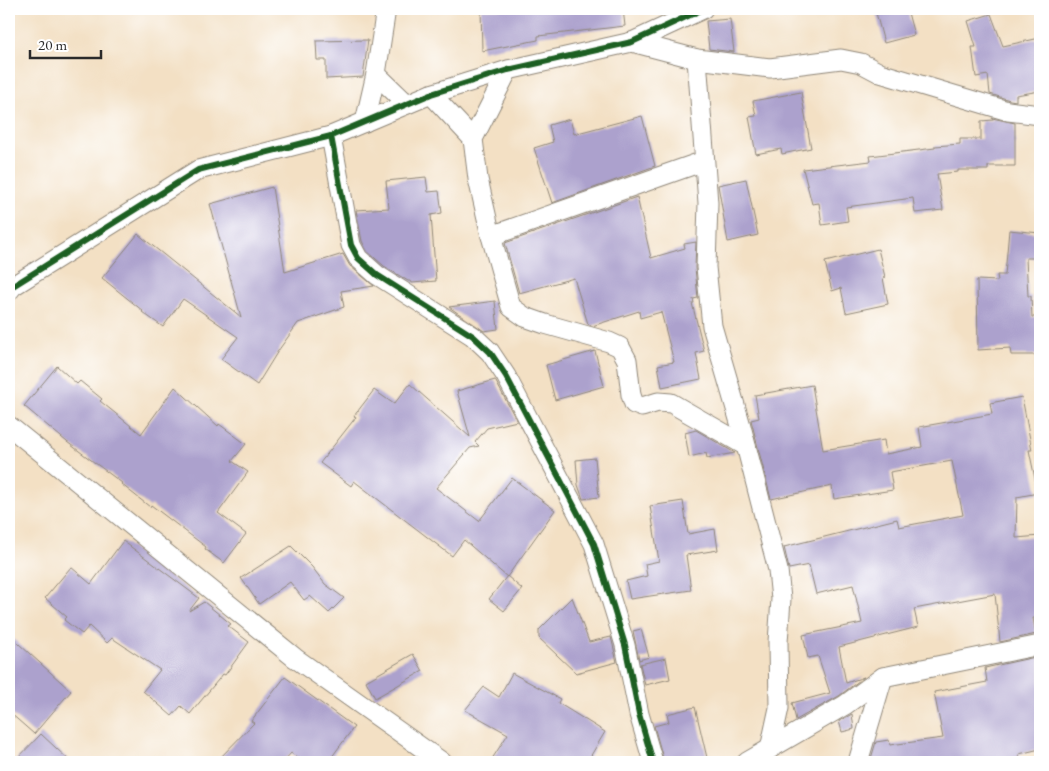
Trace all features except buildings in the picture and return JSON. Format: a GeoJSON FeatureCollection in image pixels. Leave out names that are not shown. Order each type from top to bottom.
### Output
{"type":"FeatureCollection","features":[{"type":"Feature","properties":{"kind":"street"},"geometry":{"type":"LineString","coordinates":[[365,122],[376,74],[386,9]]}},
{"type":"Feature","properties":{"kind":"street"},"geometry":{"type":"LineString","coordinates":[[10,284],[198,170],[331,136],[431,94],[508,70],[632,42],[697,11]]}},
{"type":"Feature","properties":{"kind":"street"},"geometry":{"type":"LineString","coordinates":[[632,42],[697,60],[770,68],[840,59],[861,64],[880,73],[1008,111],[1040,115]]}},
{"type":"Feature","properties":{"kind":"street"},"geometry":{"type":"LineString","coordinates":[[697,60],[708,202],[706,267],[712,326],[778,570],[781,599],[778,642],[779,708],[770,749]]}},
{"type":"Feature","properties":{"kind":"street"},"geometry":{"type":"LineString","coordinates":[[508,70],[473,139],[478,179],[491,236],[511,307],[524,317],[620,347],[628,360],[631,395],[634,404],[642,407],[658,402],[671,403],[746,446]]}},
{"type":"Feature","properties":{"kind":"street"},"geometry":{"type":"LineString","coordinates":[[376,74],[407,104]]}},
{"type":"Feature","properties":{"kind":"street"},"geometry":{"type":"LineString","coordinates":[[431,94],[473,139]]}},
{"type":"Feature","properties":{"kind":"street"},"geometry":{"type":"LineString","coordinates":[[331,136],[351,245],[358,258],[377,275],[473,336],[490,352],[506,376],[594,544],[625,645],[653,762]]}},
{"type":"Feature","properties":{"kind":"street"},"geometry":{"type":"LineString","coordinates":[[491,236],[704,161]]}},
{"type":"Feature","properties":{"kind":"street"},"geometry":{"type":"LineString","coordinates":[[9,426],[295,658],[442,762]]}},
{"type":"Feature","properties":{"kind":"street"},"geometry":{"type":"LineString","coordinates":[[747,762],[845,705],[883,677],[1040,645]]}},
{"type":"Feature","properties":{"kind":"street"},"geometry":{"type":"LineString","coordinates":[[858,762],[883,677]]}},
{"type":"Feature","properties":{"kind":"cycle path"},"geometry":{"type":"LineString","coordinates":[[9,291],[13,286],[198,170],[331,136],[431,94],[508,70],[632,42],[703,9]]}},
{"type":"Feature","properties":{"kind":"cycle path"},"geometry":{"type":"LineString","coordinates":[[331,136],[351,245],[358,258],[377,275],[473,336],[490,352],[506,376],[594,544],[625,645],[639,714],[653,762]]}}]}
